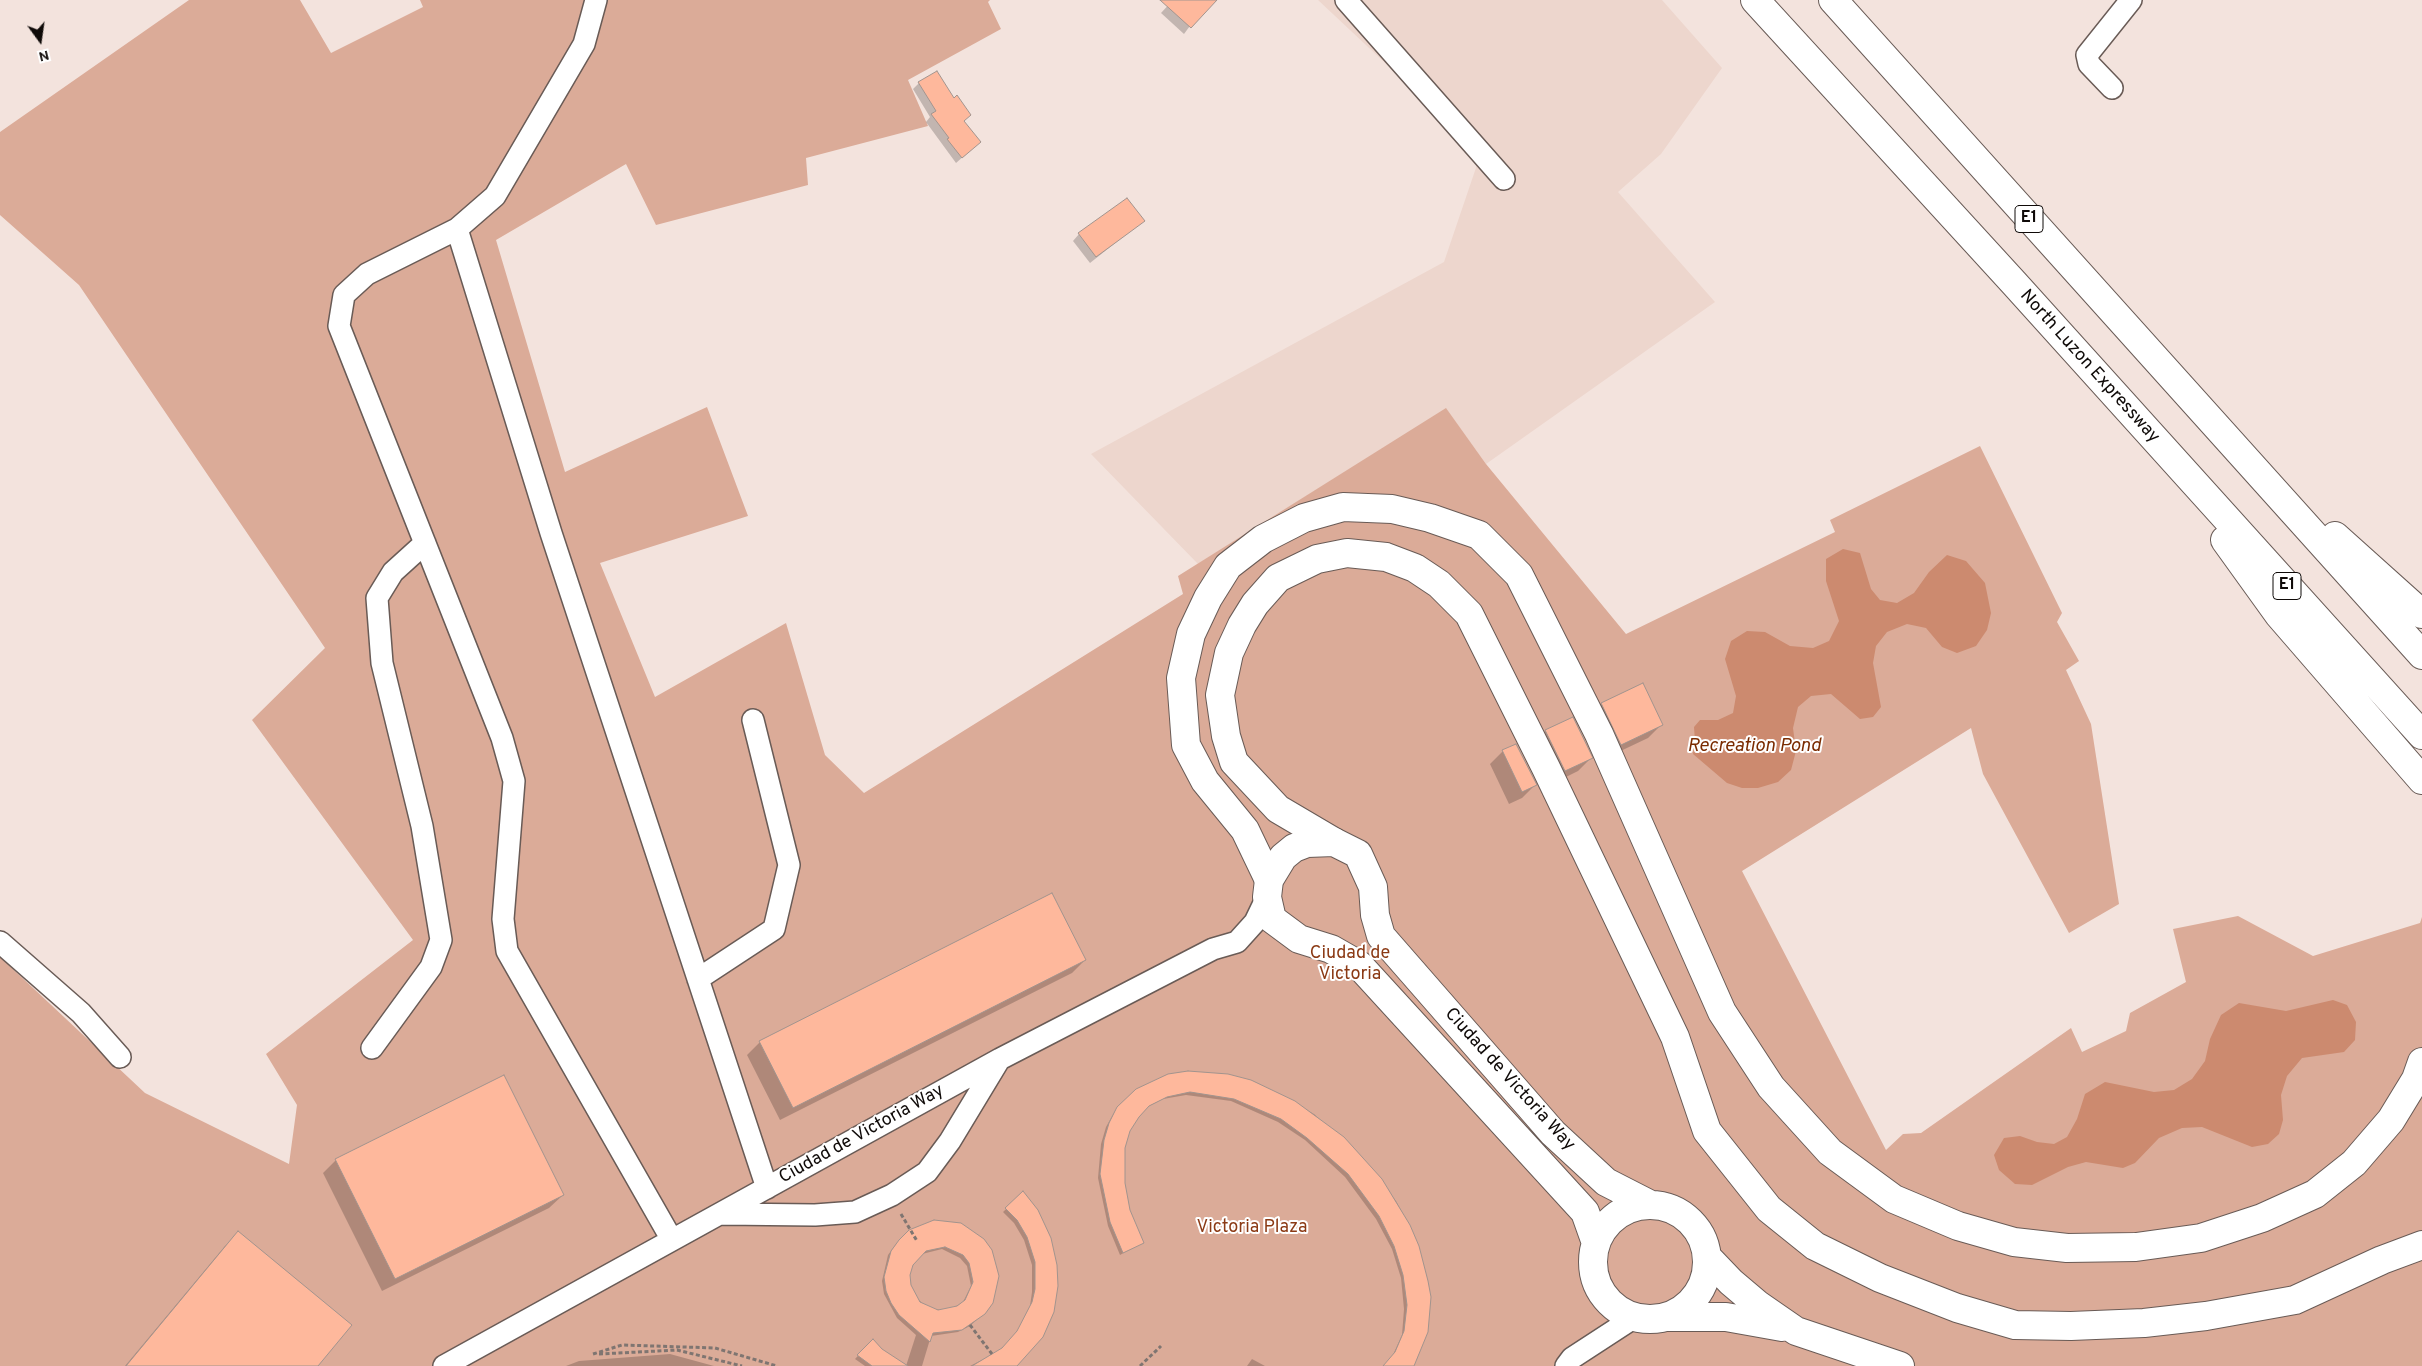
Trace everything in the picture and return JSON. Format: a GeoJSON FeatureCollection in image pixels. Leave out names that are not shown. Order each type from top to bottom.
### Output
{"type":"FeatureCollection","features":[{"type":"Feature","properties":{"kind":"main road","name":"North Luzon Expressway"},"geometry":{"type":"LineString","coordinates":[[1755,0],[2422,735]]}},
{"type":"Feature","properties":{"kind":"main road","name":"E1"},"geometry":{"type":"LineString","coordinates":[[1833,0],[2422,655]]}},
{"type":"Feature","properties":{"kind":"main road"},"geometry":{"type":"LineString","coordinates":[[2152,436],[2279,615],[2422,780]]}},
{"type":"Feature","properties":{"kind":"main road"},"geometry":{"type":"LineString","coordinates":[[2226,438],[2422,614]]}},
{"type":"Feature","properties":{"kind":"main road","name":"Ciudad de Victoria Way"},"geometry":{"type":"LineString","coordinates":[[1596,1243],[1585,1212],[1359,965],[1331,948],[1299,939],[1272,919],[1268,888],[1245,830],[1205,781],[1186,744],[1181,678],[1191,634],[1208,598],[1228,566],[1263,539],[1304,518],[1343,507],[1392,509],[1430,518],[1479,535],[1519,575],[1599,734],[1722,1012],[1772,1087],[1830,1152],[1894,1199],[1958,1226],[2014,1242],[2067,1248],[2136,1248],[2201,1238],[2262,1218],[2315,1194],[2354,1163],[2391,1120],[2416,1079],[2422,1062]]}},
{"type":"Feature","properties":{"kind":"main road"},"geometry":{"type":"LineString","coordinates":[[1334,842],[1278,809],[1234,762],[1226,736],[1220,695],[1229,653],[1242,625],[1255,604],[1278,578],[1317,559],[1347,553],[1386,557],[1415,568],[1439,584],[1469,614],[1674,1037],[1706,1130],[1769,1209],[1815,1246],[1880,1278],[1957,1308],[2015,1325],[2071,1326],[2144,1323],[2206,1316],[2295,1300],[2382,1260],[2422,1245]]}},
{"type":"Feature","properties":{"kind":"main road"},"geometry":{"type":"LineString","coordinates":[[1268,888],[1283,857],[1294,848],[1307,843],[1334,842]]}},
{"type":"Feature","properties":{"kind":"main road","name":"Ciudad de Victoria Way"},"geometry":{"type":"LineString","coordinates":[[1334,842],[1347,846],[1358,854],[1364,865],[1373,887],[1375,915],[1381,936],[1552,1133],[1606,1182],[1651,1205]]}},
{"type":"Feature","properties":{"kind":"main road"},"geometry":{"type":"LineString","coordinates":[[1663,1317],[1688,1304],[1697,1294],[1706,1278],[1708,1258],[1704,1242],[1688,1219],[1664,1207],[1651,1205],[1630,1209],[1613,1219],[1604,1228],[1596,1243],[1593,1267],[1602,1293],[1615,1309],[1636,1317],[1663,1317],[1726,1317],[1796,1330],[1900,1366]]}},
{"type":"Feature","properties":{"kind":"main road"},"geometry":{"type":"LineString","coordinates":[[1708,1258],[1731,1282],[1757,1304],[1796,1330]]}},
{"type":"Feature","properties":{"kind":"street"},"geometry":{"type":"LineString","coordinates":[[596,0],[584,44],[495,196],[458,229],[367,274],[344,295],[340,326],[502,738],[514,781],[503,919],[507,951],[672,1240]]}},
{"type":"Feature","properties":{"kind":"street"},"geometry":{"type":"LineString","coordinates":[[1346,0],[1504,180]]}},
{"type":"Feature","properties":{"kind":"street"},"geometry":{"type":"LineString","coordinates":[[2112,88],[2089,64],[2087,55],[2131,0]]}},
{"type":"Feature","properties":{"kind":"street"},"geometry":{"type":"LineString","coordinates":[[458,229],[551,533],[767,1188]]}},
{"type":"Feature","properties":{"kind":"street"},"geometry":{"type":"LineString","coordinates":[[372,1048],[432,967],[441,940],[422,826],[382,664],[377,598],[393,572],[425,543]]}},
{"type":"Feature","properties":{"kind":"street"},"geometry":{"type":"LineString","coordinates":[[698,979],[774,929],[789,865],[753,720]]}},
{"type":"Feature","properties":{"kind":"street","name":"Ciudad de Victoria Way"},"geometry":{"type":"LineString","coordinates":[[444,1366],[1000,1059],[1213,949],[1238,942],[1255,922],[1268,888]]}},
{"type":"Feature","properties":{"kind":"street"},"geometry":{"type":"LineString","coordinates":[[0,942],[81,1013],[120,1057]]}},
{"type":"Feature","properties":{"kind":"street"},"geometry":{"type":"LineString","coordinates":[[719,1214],[815,1215],[855,1212],[892,1195],[927,1172],[950,1142],[1000,1059]]}},
{"type":"Feature","properties":{"kind":"street"},"geometry":{"type":"LineString","coordinates":[[1566,1366],[1572,1358],[1636,1317]]}},
{"type":"Feature","properties":{"kind":"path"},"geometry":{"type":"LineString","coordinates":[[892,1195],[918,1241]]}},
{"type":"Feature","properties":{"kind":"path"},"geometry":{"type":"LineString","coordinates":[[970,1325],[992,1354]]}},
{"type":"Feature","properties":{"kind":"path"},"geometry":{"type":"LineString","coordinates":[[742,1366],[677,1350],[593,1354],[622,1345],[715,1348],[777,1366]]}},
{"type":"Feature","properties":{"kind":"path"},"geometry":{"type":"LineString","coordinates":[[1140,1366],[1161,1346]]}},
{"type":"Feature","properties":{"kind":"shaded area"},"geometry":{"type":"Polygon","coordinates":[[[1318,0],[1662,0],[1722,68],[1661,154],[1618,192],[1715,302],[1486,464],[1446,409],[1198,564],[1091,454],[1444,262],[1481,153],[1318,0]]]}},
{"type":"Feature","properties":{"kind":"green space","name":"Ciudad de Victoria"},"geometry":{"type":"Polygon","coordinates":[[[189,0],[300,0],[331,53],[423,7],[420,0],[990,0],[988,2],[1001,29],[908,80],[928,126],[806,158],[808,185],[656,225],[626,164],[496,240],[565,472],[707,407],[748,516],[600,563],[655,697],[786,623],[825,755],[864,793],[1183,594],[1178,576],[1446,408],[1486,464],[1626,634],[1835,532],[1830,520],[1980,446],[2062,613],[2057,622],[2079,661],[2066,670],[2091,724],[2119,904],[2069,933],[1983,774],[1971,728],[1742,871],[1886,1150],[1903,1134],[1921,1133],[2071,1028],[2082,1052],[2126,1031],[2130,1013],[2186,982],[2173,929],[2238,916],[2313,956],[2420,923],[2422,917],[2422,1366],[0,1366],[0,957],[145,1093],[289,1164],[297,1105],[266,1054],[413,940],[252,720],[325,648],[79,285],[0,215],[0,132],[189,0]]]}},
{"type":"Feature","properties":{"kind":"water","name":"Recreation Pond"},"geometry":{"type":"Polygon","coordinates":[[[1843,549],[1860,553],[1871,589],[1880,600],[1897,603],[1914,593],[1929,572],[1947,555],[1966,561],[1985,583],[1991,613],[1987,630],[1976,646],[1957,653],[1942,647],[1926,628],[1907,624],[1887,632],[1876,646],[1873,663],[1881,707],[1873,717],[1860,719],[1831,694],[1811,696],[1798,707],[1793,728],[1796,751],[1791,770],[1778,782],[1758,788],[1742,788],[1727,783],[1693,754],[1695,741],[1694,727],[1700,720],[1718,720],[1733,713],[1736,696],[1725,659],[1731,641],[1747,631],[1765,632],[1790,646],[1813,648],[1829,641],[1839,621],[1826,581],[1826,559],[1843,549]]]}},
{"type":"Feature","properties":{"kind":"water"},"geometry":{"type":"Polygon","coordinates":[[[2333,1000],[2347,1005],[2356,1022],[2355,1040],[2344,1052],[2302,1058],[2287,1076],[2281,1095],[2283,1120],[2279,1134],[2268,1144],[2252,1147],[2202,1127],[2182,1128],[2159,1138],[2135,1163],[2123,1168],[2086,1162],[2068,1167],[2032,1185],[2015,1184],[1999,1170],[1994,1155],[2004,1138],[2020,1136],[2037,1142],[2054,1144],[2067,1137],[2077,1119],[2085,1094],[2105,1082],[2154,1092],[2174,1090],[2192,1079],[2205,1061],[2210,1039],[2221,1015],[2239,1003],[2286,1011],[2333,1000]]]}},
{"type":"Feature","properties":{"kind":"building"},"geometry":{"type":"Polygon","coordinates":[[[1160,0],[1217,0],[1191,28],[1160,0]]]}},
{"type":"Feature","properties":{"kind":"building"},"geometry":{"type":"Polygon","coordinates":[[[937,71],[954,98],[957,95],[971,115],[964,121],[981,142],[962,158],[931,114],[936,111],[918,82],[937,71]]]}},
{"type":"Feature","properties":{"kind":"building"},"geometry":{"type":"Polygon","coordinates":[[[1127,198],[1145,221],[1096,257],[1078,233],[1127,198]]]}},
{"type":"Feature","properties":{"kind":"building"},"geometry":{"type":"Polygon","coordinates":[[[1643,683],[1663,725],[1621,745],[1601,703],[1643,683]]]}},
{"type":"Feature","properties":{"kind":"building"},"geometry":{"type":"Polygon","coordinates":[[[1573,717],[1593,758],[1565,771],[1545,730],[1573,717]]]}},
{"type":"Feature","properties":{"kind":"building"},"geometry":{"type":"Polygon","coordinates":[[[1516,744],[1537,785],[1522,792],[1502,750],[1516,744]]]}},
{"type":"Feature","properties":{"kind":"building"},"geometry":{"type":"Polygon","coordinates":[[[1052,893],[1086,960],[793,1108],[759,1041],[1052,893]]]}},
{"type":"Feature","properties":{"kind":"building"},"geometry":{"type":"Polygon","coordinates":[[[1188,1071],[1228,1074],[1251,1080],[1295,1101],[1344,1137],[1382,1179],[1410,1225],[1419,1246],[1431,1297],[1428,1332],[1414,1366],[1383,1366],[1395,1352],[1404,1331],[1407,1305],[1403,1275],[1394,1246],[1379,1216],[1348,1174],[1307,1138],[1281,1119],[1234,1099],[1190,1092],[1167,1097],[1149,1106],[1139,1117],[1130,1131],[1125,1148],[1125,1183],[1130,1210],[1144,1243],[1123,1253],[1110,1222],[1100,1174],[1104,1140],[1109,1123],[1117,1107],[1136,1089],[1168,1074],[1188,1071]]]}},
{"type":"Feature","properties":{"kind":"building"},"geometry":{"type":"Polygon","coordinates":[[[504,1075],[564,1195],[395,1279],[335,1159],[504,1075]]]}},
{"type":"Feature","properties":{"kind":"building"},"geometry":{"type":"Polygon","coordinates":[[[1023,1191],[1038,1210],[1051,1238],[1057,1265],[1058,1286],[1054,1312],[1043,1337],[1017,1366],[972,1366],[1002,1348],[1017,1331],[1032,1302],[1035,1289],[1035,1262],[1027,1237],[1017,1220],[1005,1208],[1023,1191]]]}},
{"type":"Feature","properties":{"kind":"building"},"geometry":{"type":"Polygon","coordinates":[[[934,1220],[961,1223],[984,1239],[992,1250],[999,1276],[993,1303],[985,1314],[962,1330],[933,1333],[930,1342],[899,1315],[886,1291],[884,1277],[891,1251],[909,1230],[934,1220]],[[945,1247],[926,1251],[913,1265],[910,1275],[911,1285],[920,1302],[938,1310],[957,1306],[965,1300],[973,1282],[969,1263],[963,1255],[945,1247]]]}},
{"type":"Feature","properties":{"kind":"building"},"geometry":{"type":"Polygon","coordinates":[[[238,1231],[352,1325],[318,1366],[126,1366],[238,1231]]]}},
{"type":"Feature","properties":{"kind":"building"},"geometry":{"type":"Polygon","coordinates":[[[873,1339],[882,1349],[908,1366],[872,1366],[857,1355],[873,1339]]]}},
{"type":"Feature","properties":{"kind":"park label","name":"Victoria Plaza"},"geometry":{"type":"Point","coordinates":[1252,1228]}}]}
